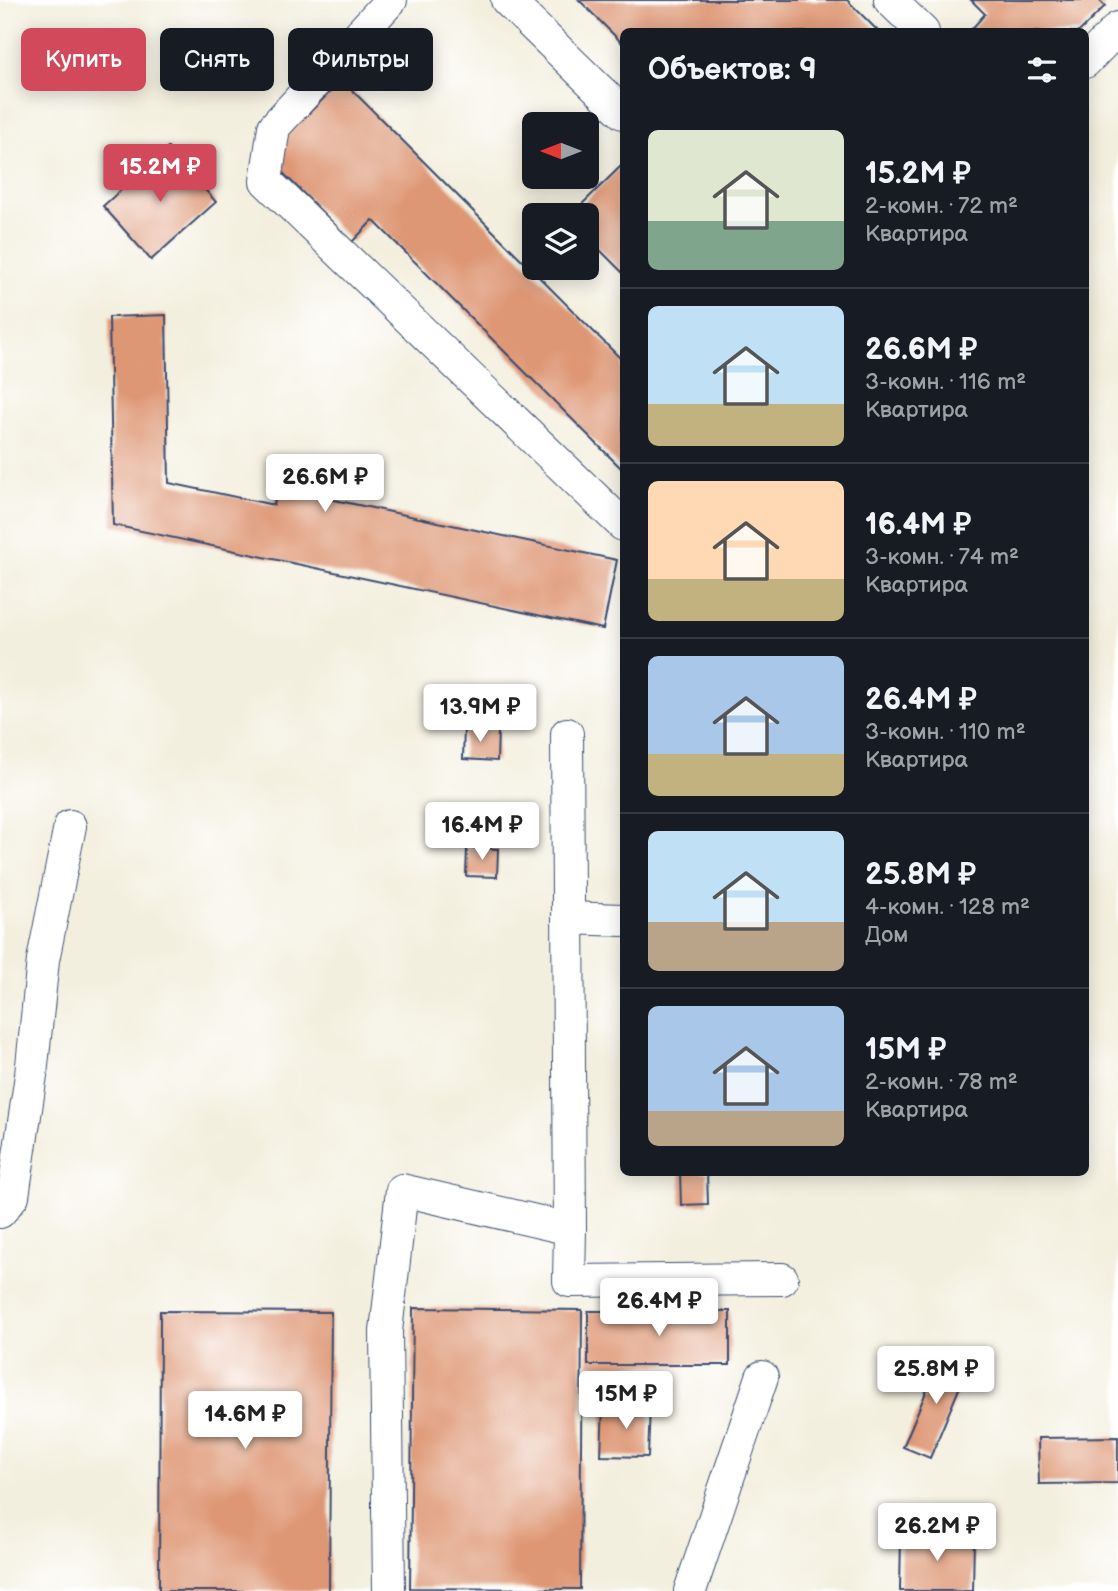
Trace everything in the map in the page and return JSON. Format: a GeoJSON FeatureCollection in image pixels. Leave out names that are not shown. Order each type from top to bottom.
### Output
{"type":"FeatureCollection","features":[{"type":"Feature","properties":{"kind":"lane"},"geometry":{"type":"LineString","coordinates":[[391,0],[274,127],[265,181],[620,522]]}},
{"type":"Feature","properties":{"kind":"lane"},"geometry":{"type":"LineString","coordinates":[[507,0],[620,110]]}},
{"type":"Feature","properties":{"kind":"lane"},"geometry":{"type":"LineString","coordinates":[[890,0],[919,28]]}},
{"type":"Feature","properties":{"kind":"lane"},"geometry":{"type":"LineString","coordinates":[[1089,58],[1118,28]]}},
{"type":"Feature","properties":{"kind":"lane"},"geometry":{"type":"LineString","coordinates":[[567,734],[569,1281],[782,1279]]}},
{"type":"Feature","properties":{"kind":"lane"},"geometry":{"type":"LineString","coordinates":[[0,1212],[13,1196],[31,1075],[43,960],[70,826]]}},
{"type":"Feature","properties":{"kind":"lane"},"geometry":{"type":"LineString","coordinates":[[568,918],[620,920]]}},
{"type":"Feature","properties":{"kind":"lane"},"geometry":{"type":"LineString","coordinates":[[389,1591],[386,1331],[402,1190],[570,1230]]}},
{"type":"Feature","properties":{"kind":"lane"},"geometry":{"type":"LineString","coordinates":[[690,1591],[762,1377]]}},
{"type":"Feature","properties":{"kind":"building"},"geometry":{"type":"Polygon","coordinates":[[[579,0],[847,0],[875,28],[620,28],[620,41],[579,0]]]}},
{"type":"Feature","properties":{"kind":"building"},"geometry":{"type":"Polygon","coordinates":[[[971,0],[1099,0],[1105,6],[1083,28],[973,28],[985,14],[971,0]]]}},
{"type":"Feature","properties":{"kind":"building"},"geometry":{"type":"Polygon","coordinates":[[[331,91],[353,91],[522,260],[522,280],[542,280],[620,358],[620,467],[373,220],[352,242],[266,156],[331,91]]]}},
{"type":"Feature","properties":{"kind":"building"},"geometry":{"type":"Polygon","coordinates":[[[168,148],[216,202],[151,260],[103,206],[168,148]]]}},
{"type":"Feature","properties":{"kind":"building"},"geometry":{"type":"Polygon","coordinates":[[[620,167],[620,270],[599,249],[599,203],[583,203],[620,167]]]}},
{"type":"Feature","properties":{"kind":"building"},"geometry":{"type":"Polygon","coordinates":[[[166,315],[169,483],[274,505],[278,488],[617,560],[603,629],[113,525],[109,317],[166,315]]]}},
{"type":"Feature","properties":{"kind":"building"},"geometry":{"type":"Polygon","coordinates":[[[464,727],[498,729],[497,761],[463,759],[464,727]]]}},
{"type":"Feature","properties":{"kind":"building"},"geometry":{"type":"Polygon","coordinates":[[[467,848],[498,849],[497,877],[466,876],[467,848]]]}},
{"type":"Feature","properties":{"kind":"building"},"geometry":{"type":"Polygon","coordinates":[[[680,1176],[707,1176],[708,1204],[681,1205],[680,1176]]]}},
{"type":"Feature","properties":{"kind":"building"},"geometry":{"type":"Polygon","coordinates":[[[413,1308],[582,1310],[580,1589],[410,1588],[413,1308]]]}},
{"type":"Feature","properties":{"kind":"building"},"geometry":{"type":"Polygon","coordinates":[[[160,1311],[331,1312],[329,1591],[159,1591],[160,1311]]]}},
{"type":"Feature","properties":{"kind":"building"},"geometry":{"type":"Polygon","coordinates":[[[588,1311],[730,1311],[730,1365],[588,1365],[588,1311]]]}},
{"type":"Feature","properties":{"kind":"building"},"geometry":{"type":"Polygon","coordinates":[[[942,1354],[969,1365],[930,1458],[903,1447],[942,1354]]]}},
{"type":"Feature","properties":{"kind":"building"},"geometry":{"type":"Polygon","coordinates":[[[603,1405],[650,1406],[648,1457],[601,1456],[603,1405]]]}},
{"type":"Feature","properties":{"kind":"building"},"geometry":{"type":"Polygon","coordinates":[[[1118,1437],[1118,1483],[1039,1484],[1038,1438],[1118,1437]]]}},
{"type":"Feature","properties":{"kind":"building"},"geometry":{"type":"Polygon","coordinates":[[[901,1535],[974,1537],[973,1591],[900,1591],[901,1535]]]}}]}
